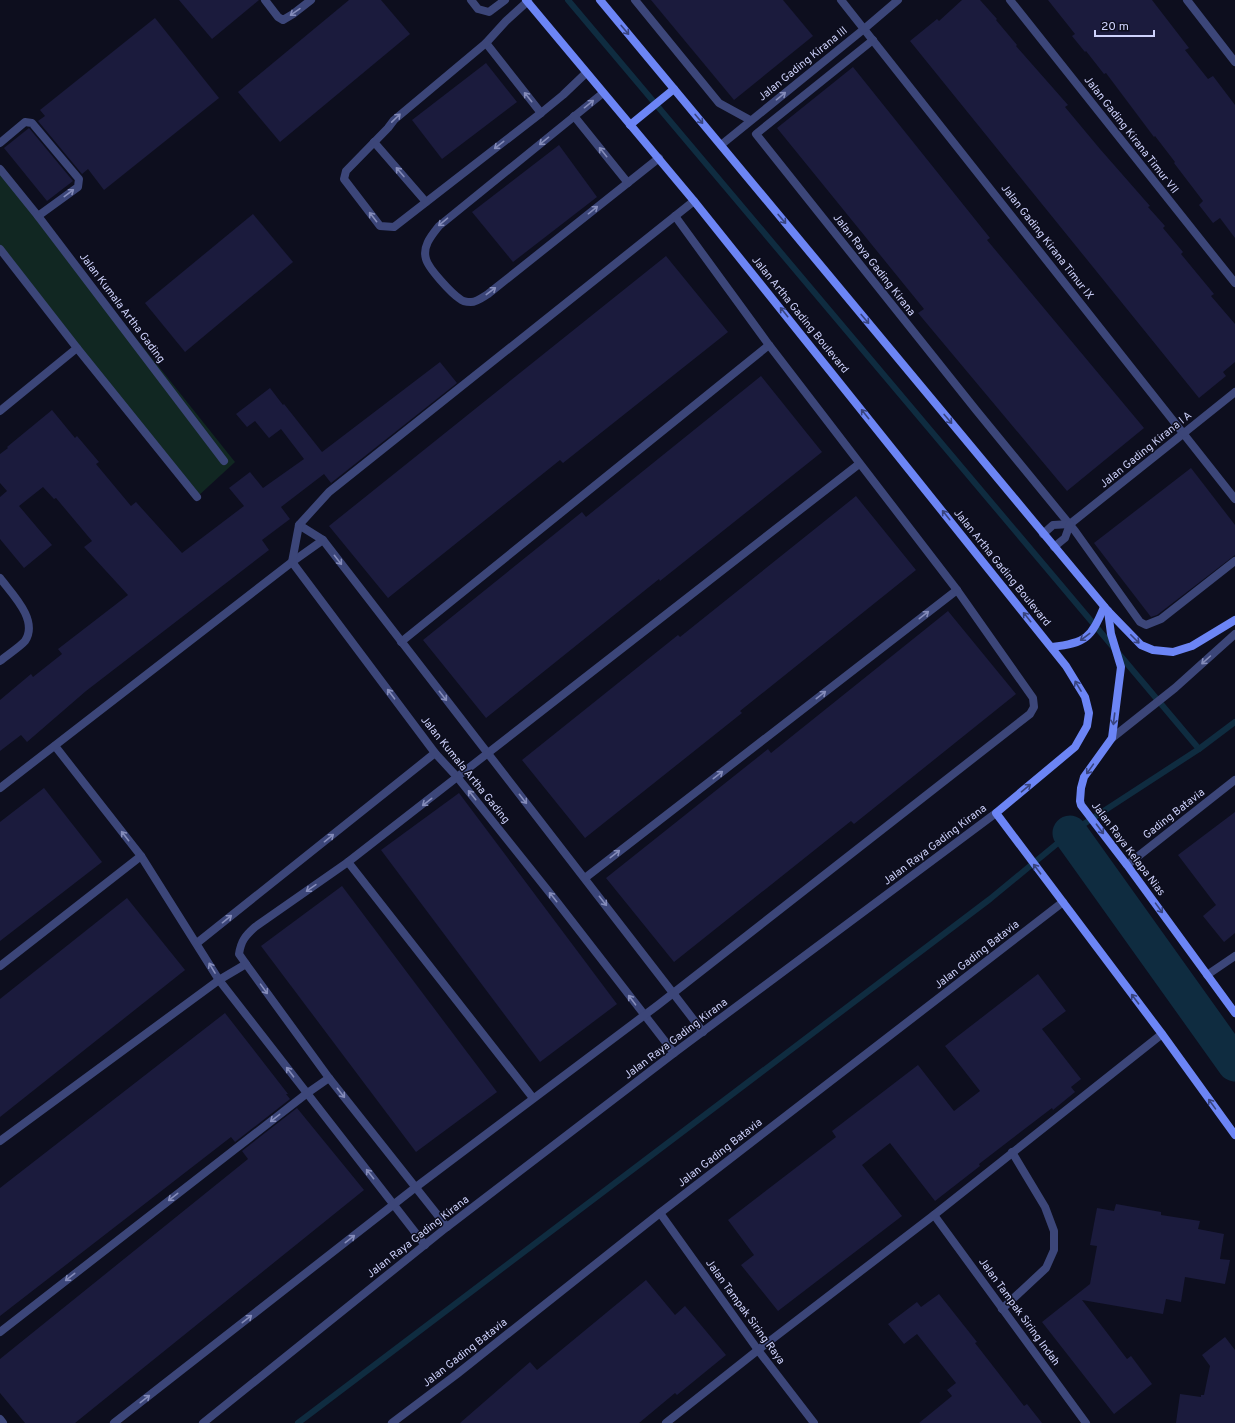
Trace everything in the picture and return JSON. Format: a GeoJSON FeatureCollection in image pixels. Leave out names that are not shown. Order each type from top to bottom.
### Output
{"type":"FeatureCollection","features":[{"type":"Feature","properties":{"kind":"main road"},"geometry":{"type":"LineString","coordinates":[[600,0],[1043,534],[1106,609],[1141,645],[1153,650],[1173,652],[1192,646],[1235,620]]}},
{"type":"Feature","properties":{"kind":"main road","name":"Jalan Artha Gading Boulevard"},"geometry":{"type":"LineString","coordinates":[[527,1],[694,201],[1052,647]]}},
{"type":"Feature","properties":{"kind":"main road"},"geometry":{"type":"LineString","coordinates":[[630,125],[674,89]]}},
{"type":"Feature","properties":{"kind":"main road"},"geometry":{"type":"LineString","coordinates":[[1052,647],[1080,642],[1090,635],[1106,609]]}},
{"type":"Feature","properties":{"kind":"main road","name":"Jalan Raya Kelapa Nias"},"geometry":{"type":"LineString","coordinates":[[1106,609],[1120,667],[1112,738],[1084,777],[1080,788],[1081,805],[1119,854],[1235,1013]]}},
{"type":"Feature","properties":{"kind":"main road","name":"Jalan Raya Gading Kirana"},"geometry":{"type":"LineString","coordinates":[[996,812],[1075,747],[1086,726],[1089,713],[1084,697],[1066,666],[1052,647]]}},
{"type":"Feature","properties":{"kind":"main road"},"geometry":{"type":"LineString","coordinates":[[996,812],[1162,1034],[1235,1136]]}},
{"type":"Feature","properties":{"kind":"street"},"geometry":{"type":"LineString","coordinates":[[265,0],[278,17],[283,20],[311,0]]}},
{"type":"Feature","properties":{"kind":"street"},"geometry":{"type":"LineString","coordinates":[[471,0],[478,9],[489,12],[505,0]]}},
{"type":"Feature","properties":{"kind":"street"},"geometry":{"type":"LineString","coordinates":[[635,0],[719,103],[750,120]]}},
{"type":"Feature","properties":{"kind":"street","name":"Jalan Gading Kirana Timur IX"},"geometry":{"type":"LineString","coordinates":[[841,0],[1235,499]]}},
{"type":"Feature","properties":{"kind":"street","name":"Jalan Gading Kirana III"},"geometry":{"type":"LineString","coordinates":[[721,145],[898,0]]}},
{"type":"Feature","properties":{"kind":"street","name":"Jalan Gading Kirana Timur VII"},"geometry":{"type":"LineString","coordinates":[[1010,0],[1235,283]]}},
{"type":"Feature","properties":{"kind":"street"},"geometry":{"type":"LineString","coordinates":[[1187,0],[1235,62]]}},
{"type":"Feature","properties":{"kind":"street"},"geometry":{"type":"LineString","coordinates":[[527,1],[486,43],[394,120],[346,171],[344,179],[380,226],[394,226],[541,113],[586,73]]}},
{"type":"Feature","properties":{"kind":"street","name":"Jalan Raya Gading Kirana"},"geometry":{"type":"LineString","coordinates":[[873,40],[756,134],[976,410],[1070,524]]}},
{"type":"Feature","properties":{"kind":"street"},"geometry":{"type":"LineString","coordinates":[[486,43],[541,113]]}},
{"type":"Feature","properties":{"kind":"street"},"geometry":{"type":"LineString","coordinates":[[603,93],[439,226],[430,236],[426,246],[425,259],[433,270],[461,300],[472,302],[479,299],[488,294],[659,158]]}},
{"type":"Feature","properties":{"kind":"street"},"geometry":{"type":"LineString","coordinates":[[574,116],[628,182]]}},
{"type":"Feature","properties":{"kind":"street"},"geometry":{"type":"LineString","coordinates":[[0,143],[25,122],[32,123],[79,179],[78,187],[38,216]]}},
{"type":"Feature","properties":{"kind":"street"},"geometry":{"type":"LineString","coordinates":[[374,142],[426,202]]}},
{"type":"Feature","properties":{"kind":"street","name":"Jalan Kumala Artha Gading"},"geometry":{"type":"LineString","coordinates":[[0,169],[38,216],[224,461]]}},
{"type":"Feature","properties":{"kind":"street"},"geometry":{"type":"LineString","coordinates":[[292,562],[299,525],[329,492],[694,201]]}},
{"type":"Feature","properties":{"kind":"street"},"geometry":{"type":"LineString","coordinates":[[114,1423],[416,1187],[673,993],[1030,714],[1034,706],[1033,698],[957,590],[769,345],[675,216]]}},
{"type":"Feature","properties":{"kind":"street"},"geometry":{"type":"LineString","coordinates":[[0,249],[77,348],[197,497]]}},
{"type":"Feature","properties":{"kind":"street"},"geometry":{"type":"LineString","coordinates":[[401,642],[769,345]]}},
{"type":"Feature","properties":{"kind":"street"},"geometry":{"type":"LineString","coordinates":[[0,411],[77,348]]}},
{"type":"Feature","properties":{"kind":"street","name":"Jalan Gading Kirana I A"},"geometry":{"type":"LineString","coordinates":[[1070,524],[1235,392]]}},
{"type":"Feature","properties":{"kind":"street"},"geometry":{"type":"LineString","coordinates":[[447,1227],[329,1078],[239,954],[240,944],[246,934],[348,862],[458,778],[859,464]]}},
{"type":"Feature","properties":{"kind":"street"},"geometry":{"type":"LineString","coordinates":[[1043,534],[1053,525],[1070,524]]}},
{"type":"Feature","properties":{"kind":"street"},"geometry":{"type":"LineString","coordinates":[[1054,547],[1064,538],[1070,524]]}},
{"type":"Feature","properties":{"kind":"street"},"geometry":{"type":"LineString","coordinates":[[1070,524],[1140,622],[1146,625],[1161,619],[1235,561]]}},
{"type":"Feature","properties":{"kind":"street"},"geometry":{"type":"LineString","coordinates":[[299,525],[322,540],[703,1032]]}},
{"type":"Feature","properties":{"kind":"street"},"geometry":{"type":"LineString","coordinates":[[0,788],[322,540]]}},
{"type":"Feature","properties":{"kind":"street","name":"Jalan Kumala Artha Gading"},"geometry":{"type":"LineString","coordinates":[[292,562],[435,753],[458,778],[557,902],[674,1053]]}},
{"type":"Feature","properties":{"kind":"street"},"geometry":{"type":"LineString","coordinates":[[0,578],[16,598],[28,617],[29,628],[25,641],[0,661]]}},
{"type":"Feature","properties":{"kind":"street"},"geometry":{"type":"LineString","coordinates":[[585,878],[957,590]]}},
{"type":"Feature","properties":{"kind":"street"},"geometry":{"type":"LineString","coordinates":[[1112,738],[1175,688],[1235,634]]}},
{"type":"Feature","properties":{"kind":"street"},"geometry":{"type":"LineString","coordinates":[[55,746],[141,856],[219,980],[306,1094],[425,1245]]}},
{"type":"Feature","properties":{"kind":"street"},"geometry":{"type":"LineString","coordinates":[[196,943],[435,753]]}},
{"type":"Feature","properties":{"kind":"street","name":"Gading Batavia"},"geometry":{"type":"LineString","coordinates":[[1127,865],[1235,780]]}},
{"type":"Feature","properties":{"kind":"street","name":"Jalan Raya Gading Kirana"},"geometry":{"type":"LineString","coordinates":[[203,1423],[447,1227],[674,1053],[996,812]]}},
{"type":"Feature","properties":{"kind":"street"},"geometry":{"type":"LineString","coordinates":[[0,966],[141,856]]}},
{"type":"Feature","properties":{"kind":"street"},"geometry":{"type":"LineString","coordinates":[[348,862],[533,1098]]}},
{"type":"Feature","properties":{"kind":"street","name":"Jalan Gading Batavia"},"geometry":{"type":"LineString","coordinates":[[392,1423],[457,1374],[660,1213],[1063,902]]}},
{"type":"Feature","properties":{"kind":"street"},"geometry":{"type":"LineString","coordinates":[[1207,974],[1235,956]]}},
{"type":"Feature","properties":{"kind":"street"},"geometry":{"type":"LineString","coordinates":[[0,1141],[219,980],[246,964]]}},
{"type":"Feature","properties":{"kind":"street"},"geometry":{"type":"LineString","coordinates":[[666,1423],[758,1350],[934,1215],[1162,1034]]}},
{"type":"Feature","properties":{"kind":"street"},"geometry":{"type":"LineString","coordinates":[[0,1332],[306,1094],[329,1078]]}},
{"type":"Feature","properties":{"kind":"street"},"geometry":{"type":"LineString","coordinates":[[1002,1309],[1046,1268],[1054,1250],[1054,1231],[1045,1207],[1012,1152]]}},
{"type":"Feature","properties":{"kind":"street","name":"Jalan Tampak Siring Raya"},"geometry":{"type":"LineString","coordinates":[[660,1213],[758,1350],[814,1423]]}},
{"type":"Feature","properties":{"kind":"street","name":"Jalan Tampak Siring Indah"},"geometry":{"type":"LineString","coordinates":[[934,1215],[1086,1423]]}},
{"type":"Feature","properties":{"kind":"street"},"geometry":{"type":"LineString","coordinates":[[0,1419],[3,1423]]}},
{"type":"Feature","properties":{"kind":"green space"},"geometry":{"type":"Polygon","coordinates":[[[0,168],[235,462],[197,497],[0,249],[0,168]]]}},
{"type":"Feature","properties":{"kind":"building"},"geometry":{"type":"Polygon","coordinates":[[[179,0],[259,0],[212,39],[179,0]]]}},
{"type":"Feature","properties":{"kind":"building"},"geometry":{"type":"Polygon","coordinates":[[[349,0],[381,0],[410,34],[280,142],[238,92],[349,0]]]}},
{"type":"Feature","properties":{"kind":"building"},"geometry":{"type":"Polygon","coordinates":[[[651,0],[783,0],[813,36],[734,100],[651,0]]]}},
{"type":"Feature","properties":{"kind":"building"},"geometry":{"type":"Polygon","coordinates":[[[962,0],[980,0],[997,19],[996,20],[1017,45],[1016,46],[1068,105],[1065,107],[1150,206],[1148,207],[1165,226],[1163,228],[1183,252],[1181,254],[1214,294],[1211,296],[1235,324],[1235,362],[1223,372],[1226,376],[1199,398],[910,41],[937,19],[939,21],[962,0]]]}},
{"type":"Feature","properties":{"kind":"building"},"geometry":{"type":"Polygon","coordinates":[[[1048,0],[1152,0],[1189,48],[1185,50],[1208,79],[1213,76],[1235,105],[1235,238],[1220,218],[1213,223],[1199,205],[1203,201],[1174,163],[1175,162],[1155,136],[1154,137],[1106,73],[1104,74],[1072,36],[1075,34],[1048,0]]]}},
{"type":"Feature","properties":{"kind":"building"},"geometry":{"type":"Polygon","coordinates":[[[155,18],[219,98],[104,190],[88,169],[82,174],[38,121],[45,116],[40,110],[155,18]]]}},
{"type":"Feature","properties":{"kind":"building"},"geometry":{"type":"Polygon","coordinates":[[[486,63],[517,102],[442,159],[412,120],[486,63]]]}},
{"type":"Feature","properties":{"kind":"building"},"geometry":{"type":"Polygon","coordinates":[[[853,67],[990,238],[987,240],[1144,428],[1067,491],[918,313],[924,309],[777,128],[853,67]]]}},
{"type":"Feature","properties":{"kind":"building"},"geometry":{"type":"Polygon","coordinates":[[[29,128],[73,181],[47,201],[4,148],[29,128]]]}},
{"type":"Feature","properties":{"kind":"building"},"geometry":{"type":"Polygon","coordinates":[[[559,145],[597,197],[513,262],[472,212],[559,145]]]}},
{"type":"Feature","properties":{"kind":"building"},"geometry":{"type":"Polygon","coordinates":[[[253,214],[293,262],[185,352],[145,303],[253,214]]]}},
{"type":"Feature","properties":{"kind":"building"},"geometry":{"type":"Polygon","coordinates":[[[666,256],[728,332],[563,463],[560,460],[388,598],[329,526],[666,256]]]}},
{"type":"Feature","properties":{"kind":"building"},"geometry":{"type":"Polygon","coordinates":[[[440,362],[457,383],[331,483],[324,474],[281,507],[290,519],[262,540],[269,550],[86,691],[27,742],[21,735],[0,751],[0,700],[31,674],[33,677],[62,654],[58,649],[128,595],[84,547],[92,541],[56,498],[54,499],[43,487],[19,506],[52,545],[24,568],[0,539],[0,497],[7,491],[0,483],[0,454],[8,448],[7,447],[52,410],[75,438],[77,436],[99,462],[96,464],[131,506],[136,502],[182,553],[244,506],[229,488],[250,472],[263,488],[304,459],[281,429],[269,438],[255,421],[247,427],[236,414],[270,388],[322,452],[440,362]]]}},
{"type":"Feature","properties":{"kind":"building"},"geometry":{"type":"Polygon","coordinates":[[[761,376],[822,452],[660,581],[659,579],[486,718],[423,640],[582,512],[586,517],[761,376]]]}},
{"type":"Feature","properties":{"kind":"building"},"geometry":{"type":"Polygon","coordinates":[[[1191,468],[1235,525],[1235,555],[1157,615],[1151,617],[1094,543],[1191,468]]]}},
{"type":"Feature","properties":{"kind":"building"},"geometry":{"type":"Polygon","coordinates":[[[856,496],[916,570],[740,711],[742,713],[585,838],[522,760],[678,635],[680,637],[856,496]]]}},
{"type":"Feature","properties":{"kind":"building"},"geometry":{"type":"Polygon","coordinates":[[[948,611],[1016,694],[854,824],[851,821],[674,962],[606,878],[768,749],[771,753],[948,611]]]}},
{"type":"Feature","properties":{"kind":"building"},"geometry":{"type":"Polygon","coordinates":[[[44,788],[102,862],[0,941],[0,822],[44,788]]]}},
{"type":"Feature","properties":{"kind":"building"},"geometry":{"type":"Polygon","coordinates":[[[459,793],[617,1004],[540,1062],[381,850],[459,793]]]}},
{"type":"Feature","properties":{"kind":"building"},"geometry":{"type":"Polygon","coordinates":[[[1235,812],[1235,933],[1224,942],[1203,916],[1216,905],[1178,855],[1235,812]]]}},
{"type":"Feature","properties":{"kind":"building"},"geometry":{"type":"Polygon","coordinates":[[[342,886],[497,1092],[416,1152],[261,946],[342,886]]]}},
{"type":"Feature","properties":{"kind":"building"},"geometry":{"type":"Polygon","coordinates":[[[127,898],[185,970],[0,1117],[0,999],[127,898]]]}},
{"type":"Feature","properties":{"kind":"building"},"geometry":{"type":"Polygon","coordinates":[[[1038,974],[1066,1011],[1042,1029],[1081,1079],[1071,1087],[1075,1092],[979,1164],[980,1166],[935,1201],[890,1143],[862,1165],[902,1216],[778,1311],[741,1265],[754,1255],[728,1220],[836,1137],[832,1131],[918,1065],[954,1111],[980,1091],[945,1046],[1038,974]]]}},
{"type":"Feature","properties":{"kind":"building"},"geometry":{"type":"Polygon","coordinates":[[[225,1013],[288,1094],[286,1094],[290,1099],[235,1142],[231,1137],[0,1316],[0,1188],[225,1013]]]}},
{"type":"Feature","properties":{"kind":"building"},"geometry":{"type":"Polygon","coordinates":[[[297,1108],[364,1190],[75,1423],[25,1423],[0,1393],[0,1359],[248,1159],[242,1151],[297,1108]]]}},
{"type":"Feature","properties":{"kind":"building"},"geometry":{"type":"Polygon","coordinates":[[[1116,1204],[1161,1212],[1161,1215],[1200,1221],[1198,1229],[1224,1234],[1220,1259],[1230,1260],[1225,1284],[1185,1277],[1181,1302],[1166,1299],[1163,1314],[1082,1300],[1127,1359],[1131,1356],[1152,1384],[1114,1414],[1042,1322],[1090,1284],[1097,1246],[1090,1245],[1097,1208],[1114,1211],[1116,1204]]]}},
{"type":"Feature","properties":{"kind":"building"},"geometry":{"type":"Polygon","coordinates":[[[646,1280],[675,1315],[685,1306],[726,1355],[677,1395],[675,1393],[639,1423],[460,1423],[530,1362],[537,1370],[646,1280]]]}},
{"type":"Feature","properties":{"kind":"building"},"geometry":{"type":"Polygon","coordinates":[[[939,1294],[977,1342],[975,1343],[1024,1406],[1027,1404],[1042,1423],[919,1423],[952,1396],[947,1390],[956,1383],[917,1334],[904,1344],[888,1324],[917,1302],[921,1307],[939,1294]]]}},
{"type":"Feature","properties":{"kind":"building"},"geometry":{"type":"Polygon","coordinates":[[[1225,1337],[1235,1350],[1235,1423],[1176,1423],[1180,1394],[1201,1397],[1201,1395],[1204,1395],[1210,1366],[1202,1355],[1225,1337]]]}},
{"type":"Feature","properties":{"kind":"waterway"},"geometry":{"type":"LineString","coordinates":[[568,0],[1199,749]]}},
{"type":"Feature","properties":{"kind":"waterway"},"geometry":{"type":"LineString","coordinates":[[298,1423],[990,899],[1070,833],[1199,749],[1235,722]]}},
{"type":"Feature","properties":{"kind":"waterway"},"geometry":{"type":"LineString","coordinates":[[1070,833],[1235,1064]]}}]}
